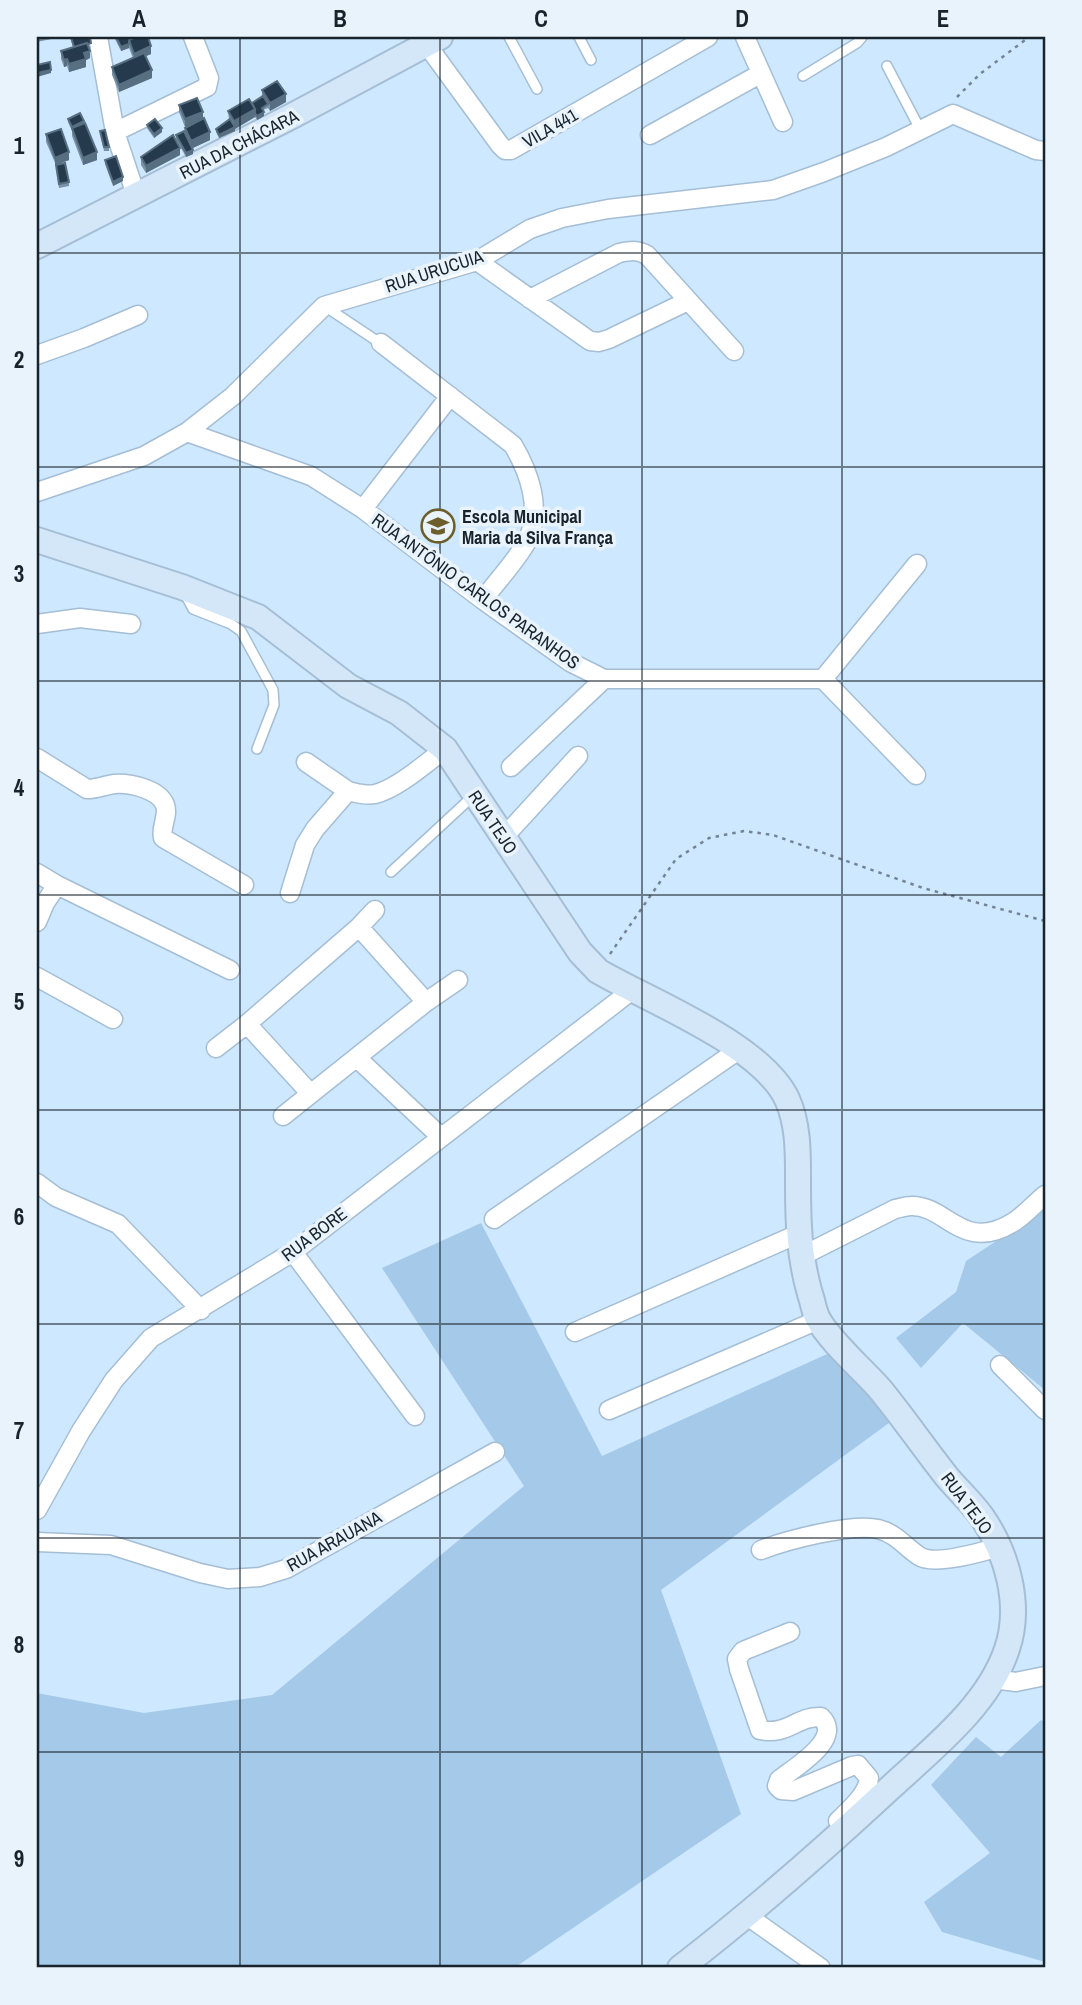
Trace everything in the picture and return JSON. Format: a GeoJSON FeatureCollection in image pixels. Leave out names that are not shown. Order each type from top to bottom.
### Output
{"type":"FeatureCollection","features":[{"type":"Feature","properties":{"kind":"street"},"geometry":{"type":"LineString","coordinates":[[98,37],[115,132],[136,195]]}},
{"type":"Feature","properties":{"kind":"street"},"geometry":{"type":"LineString","coordinates":[[115,132],[207,87],[209,78],[193,37]]}},
{"type":"Feature","properties":{"kind":"street","name":"VILA 441"},"geometry":{"type":"LineString","coordinates":[[433,41],[500,145],[505,150],[511,150],[708,37]]}},
{"type":"Feature","properties":{"kind":"street"},"geometry":{"type":"LineString","coordinates":[[745,37],[783,122]]}},
{"type":"Feature","properties":{"kind":"street","name":"RUA DA CHÁCARA"},"geometry":{"type":"LineString","coordinates":[[37,243],[136,195],[433,41]]}},
{"type":"Feature","properties":{"kind":"street"},"geometry":{"type":"LineString","coordinates":[[650,135],[760,74]]}},
{"type":"Feature","properties":{"kind":"street"},"geometry":{"type":"LineString","coordinates":[[953,114],[1036,150],[1045,151]]}},
{"type":"Feature","properties":{"kind":"street","name":"RUA URUCUIA"},"geometry":{"type":"LineString","coordinates":[[37,492],[144,456],[187,432],[233,396],[324,306],[477,261],[530,229],[562,218],[608,209],[773,190],[824,173],[921,131],[953,114]]}},
{"type":"Feature","properties":{"kind":"street"},"geometry":{"type":"LineString","coordinates":[[530,299],[619,253],[631,250],[647,255],[734,352]]}},
{"type":"Feature","properties":{"kind":"street"},"geometry":{"type":"LineString","coordinates":[[477,261],[590,341],[599,342],[688,301]]}},
{"type":"Feature","properties":{"kind":"street"},"geometry":{"type":"LineString","coordinates":[[37,355],[138,315]]}},
{"type":"Feature","properties":{"kind":"street"},"geometry":{"type":"LineString","coordinates":[[377,341],[513,445],[523,462],[533,494],[534,518],[528,540],[483,600]]}},
{"type":"Feature","properties":{"kind":"street"},"geometry":{"type":"LineString","coordinates":[[363,509],[450,396]]}},
{"type":"Feature","properties":{"kind":"street","name":"RUA ANTÔNIO CARLOS PARANHOS"},"geometry":{"type":"LineString","coordinates":[[187,432],[311,476],[363,509],[570,662],[604,679],[822,679]]}},
{"type":"Feature","properties":{"kind":"street","name":"RUA TEJO"},"geometry":{"type":"LineString","coordinates":[[37,540],[183,587],[258,617],[348,686],[399,713],[445,750],[580,952],[598,971],[740,1049],[769,1074],[786,1098],[796,1128],[799,1246],[818,1320],[879,1389],[981,1517],[999,1547],[1012,1595],[1012,1624],[1008,1647],[993,1679],[934,1747],[814,1856],[730,1929],[680,1968]]}},
{"type":"Feature","properties":{"kind":"street"},"geometry":{"type":"LineString","coordinates":[[916,775],[822,679],[917,564]]}},
{"type":"Feature","properties":{"kind":"street"},"geometry":{"type":"LineString","coordinates":[[37,624],[79,618],[131,624]]}},
{"type":"Feature","properties":{"kind":"street"},"geometry":{"type":"LineString","coordinates":[[511,767],[604,679]]}},
{"type":"Feature","properties":{"kind":"street"},"geometry":{"type":"LineString","coordinates":[[306,762],[348,791],[365,795],[377,794],[445,750]]}},
{"type":"Feature","properties":{"kind":"street"},"geometry":{"type":"LineString","coordinates":[[503,838],[578,756]]}},
{"type":"Feature","properties":{"kind":"street"},"geometry":{"type":"LineString","coordinates":[[37,758],[87,789],[115,784],[148,790],[163,801],[165,806],[162,831],[166,841],[244,885]]}},
{"type":"Feature","properties":{"kind":"street"},"geometry":{"type":"LineString","coordinates":[[290,893],[305,845],[315,829],[348,791]]}},
{"type":"Feature","properties":{"kind":"street"},"geometry":{"type":"LineString","coordinates":[[37,873],[230,970]]}},
{"type":"Feature","properties":{"kind":"street"},"geometry":{"type":"LineString","coordinates":[[37,922],[57,885]]}},
{"type":"Feature","properties":{"kind":"street"},"geometry":{"type":"LineString","coordinates":[[216,1048],[359,927],[375,910]]}},
{"type":"Feature","properties":{"kind":"street"},"geometry":{"type":"LineString","coordinates":[[359,927],[426,1002]]}},
{"type":"Feature","properties":{"kind":"street"},"geometry":{"type":"LineString","coordinates":[[37,977],[113,1019]]}},
{"type":"Feature","properties":{"kind":"street"},"geometry":{"type":"LineString","coordinates":[[283,1116],[426,1002],[458,980]]}},
{"type":"Feature","properties":{"kind":"street","name":"RUA BORE"},"geometry":{"type":"LineString","coordinates":[[37,1510],[81,1431],[114,1380],[151,1338],[293,1252],[440,1136],[632,991]]}},
{"type":"Feature","properties":{"kind":"street"},"geometry":{"type":"LineString","coordinates":[[247,1024],[310,1093]]}},
{"type":"Feature","properties":{"kind":"street"},"geometry":{"type":"LineString","coordinates":[[494,1219],[740,1049]]}},
{"type":"Feature","properties":{"kind":"street"},"geometry":{"type":"LineString","coordinates":[[357,1058],[440,1136]]}},
{"type":"Feature","properties":{"kind":"street"},"geometry":{"type":"LineString","coordinates":[[37,1183],[55,1197],[118,1224],[201,1310]]}},
{"type":"Feature","properties":{"kind":"street"},"geometry":{"type":"LineString","coordinates":[[575,1332],[895,1209],[911,1206],[925,1209],[959,1228],[980,1233],[994,1231],[1012,1223],[1045,1195]]}},
{"type":"Feature","properties":{"kind":"street"},"geometry":{"type":"LineString","coordinates":[[293,1252],[415,1416]]}},
{"type":"Feature","properties":{"kind":"street"},"geometry":{"type":"LineString","coordinates":[[609,1410],[818,1320]]}},
{"type":"Feature","properties":{"kind":"street"},"geometry":{"type":"LineString","coordinates":[[1000,1365],[1045,1410]]}},
{"type":"Feature","properties":{"kind":"street","name":"RUA ARAUANA"},"geometry":{"type":"LineString","coordinates":[[37,1542],[111,1545],[200,1573],[228,1579],[260,1577],[286,1569],[495,1452]]}},
{"type":"Feature","properties":{"kind":"street"},"geometry":{"type":"LineString","coordinates":[[761,1550],[779,1543],[855,1529],[876,1528],[895,1535],[919,1557],[927,1559],[946,1558],[999,1547]]}},
{"type":"Feature","properties":{"kind":"street"},"geometry":{"type":"LineString","coordinates":[[790,1632],[743,1651],[737,1659],[760,1730],[785,1730],[811,1717],[821,1717],[828,1726],[828,1736],[819,1747],[779,1780],[777,1786],[787,1792],[793,1791],[858,1765],[869,1778],[869,1783],[853,1806],[813,1849],[814,1856]]}},
{"type":"Feature","properties":{"kind":"street"},"geometry":{"type":"LineString","coordinates":[[993,1679],[1016,1682],[1045,1676]]}},
{"type":"Feature","properties":{"kind":"street"},"geometry":{"type":"LineString","coordinates":[[746,1914],[821,1968]]}},
{"type":"Feature","properties":{"kind":"lane"},"geometry":{"type":"LineString","coordinates":[[509,37],[537,89]]}},
{"type":"Feature","properties":{"kind":"lane"},"geometry":{"type":"LineString","coordinates":[[579,37],[591,60]]}},
{"type":"Feature","properties":{"kind":"lane"},"geometry":{"type":"LineString","coordinates":[[803,76],[857,43],[862,37]]}},
{"type":"Feature","properties":{"kind":"lane"},"geometry":{"type":"LineString","coordinates":[[887,66],[921,131]]}},
{"type":"Feature","properties":{"kind":"lane"},"geometry":{"type":"LineString","coordinates":[[324,306],[377,341]]}},
{"type":"Feature","properties":{"kind":"lane"},"geometry":{"type":"LineString","coordinates":[[183,587],[193,609],[231,624],[241,631],[273,690],[274,705],[257,749]]}},
{"type":"Feature","properties":{"kind":"lane"},"geometry":{"type":"LineString","coordinates":[[391,872],[474,795]]}},
{"type":"Feature","properties":{"kind":"path"},"geometry":{"type":"LineString","coordinates":[[953,114],[957,96],[980,74],[1030,37]]}},
{"type":"Feature","properties":{"kind":"path"},"geometry":{"type":"LineString","coordinates":[[598,971],[676,859],[709,838],[744,831],[773,835],[923,888],[1045,921]]}},
{"type":"Feature","properties":{"kind":"shaded area"},"geometry":{"type":"Polygon","coordinates":[[[1045,1209],[1045,1390],[963,1323],[921,1368],[896,1338],[956,1292],[966,1261],[1045,1209]]]}},
{"type":"Feature","properties":{"kind":"shaded area"},"geometry":{"type":"Polygon","coordinates":[[[481,1223],[602,1456],[836,1350],[897,1417],[661,1590],[741,1814],[514,1968],[37,1968],[37,1693],[144,1713],[272,1695],[524,1486],[382,1268],[481,1223]]]}},
{"type":"Feature","properties":{"kind":"shaded area"},"geometry":{"type":"Polygon","coordinates":[[[1041,1720],[1045,1722],[1045,1962],[942,1932],[924,1902],[990,1853],[931,1785],[976,1737],[1001,1757],[1041,1720]]]}},
{"type":"Feature","properties":{"kind":"building"},"geometry":{"type":"Polygon","coordinates":[[[71,37],[90,37],[91,43],[74,47],[71,37]]]}},
{"type":"Feature","properties":{"kind":"building"},"geometry":{"type":"Polygon","coordinates":[[[116,37],[133,38],[129,40],[129,44],[121,47],[116,37]]]}},
{"type":"Feature","properties":{"kind":"building"},"geometry":{"type":"Polygon","coordinates":[[[148,37],[151,46],[134,54],[129,40],[148,37]]]}},
{"type":"Feature","properties":{"kind":"building"},"geometry":{"type":"Polygon","coordinates":[[[87,43],[90,51],[84,53],[86,59],[69,64],[67,59],[64,60],[61,51],[87,43]]]}},
{"type":"Feature","properties":{"kind":"building"},"geometry":{"type":"Polygon","coordinates":[[[144,53],[152,70],[119,85],[112,67],[144,53]]]}},
{"type":"Feature","properties":{"kind":"building"},"geometry":{"type":"Polygon","coordinates":[[[50,62],[51,70],[37,73],[37,65],[50,62]]]}},
{"type":"Feature","properties":{"kind":"building"},"geometry":{"type":"Polygon","coordinates":[[[277,81],[286,94],[270,103],[262,90],[277,81]]]}},
{"type":"Feature","properties":{"kind":"building"},"geometry":{"type":"Polygon","coordinates":[[[263,96],[268,104],[262,108],[264,112],[257,116],[252,103],[263,96]]]}},
{"type":"Feature","properties":{"kind":"building"},"geometry":{"type":"Polygon","coordinates":[[[197,98],[203,112],[185,119],[179,105],[197,98]]]}},
{"type":"Feature","properties":{"kind":"building"},"geometry":{"type":"Polygon","coordinates":[[[249,99],[255,109],[234,121],[228,111],[249,99]]]}},
{"type":"Feature","properties":{"kind":"building"},"geometry":{"type":"Polygon","coordinates":[[[80,113],[84,121],[72,127],[68,119],[80,113]]]}},
{"type":"Feature","properties":{"kind":"building"},"geometry":{"type":"Polygon","coordinates":[[[204,118],[210,132],[191,141],[185,128],[204,118]]]}},
{"type":"Feature","properties":{"kind":"building"},"geometry":{"type":"Polygon","coordinates":[[[155,119],[162,128],[154,134],[147,125],[155,119]]]}},
{"type":"Feature","properties":{"kind":"building"},"geometry":{"type":"Polygon","coordinates":[[[230,119],[235,127],[219,135],[216,129],[230,119]]]}},
{"type":"Feature","properties":{"kind":"building"},"geometry":{"type":"Polygon","coordinates":[[[85,123],[97,152],[83,158],[72,128],[85,123]]]}},
{"type":"Feature","properties":{"kind":"building"},"geometry":{"type":"Polygon","coordinates":[[[61,129],[69,152],[55,158],[46,134],[61,129]]]}},
{"type":"Feature","properties":{"kind":"building"},"geometry":{"type":"Polygon","coordinates":[[[105,130],[109,147],[104,147],[100,131],[105,130]]]}},
{"type":"Feature","properties":{"kind":"building"},"geometry":{"type":"Polygon","coordinates":[[[184,131],[193,150],[186,153],[176,135],[184,131]]]}},
{"type":"Feature","properties":{"kind":"building"},"geometry":{"type":"Polygon","coordinates":[[[173,135],[180,148],[146,166],[141,157],[173,135]]]}},
{"type":"Feature","properties":{"kind":"building"},"geometry":{"type":"Polygon","coordinates":[[[116,156],[123,177],[113,182],[105,160],[116,156]]]}},
{"type":"Feature","properties":{"kind":"building"},"geometry":{"type":"Polygon","coordinates":[[[65,163],[69,182],[59,184],[56,165],[65,163]]]}},
{"type":"Feature","properties":{"kind":"place","name":"Escola Municipal Maria da Silva França"},"geometry":{"type":"Point","coordinates":[438,526]}}]}
